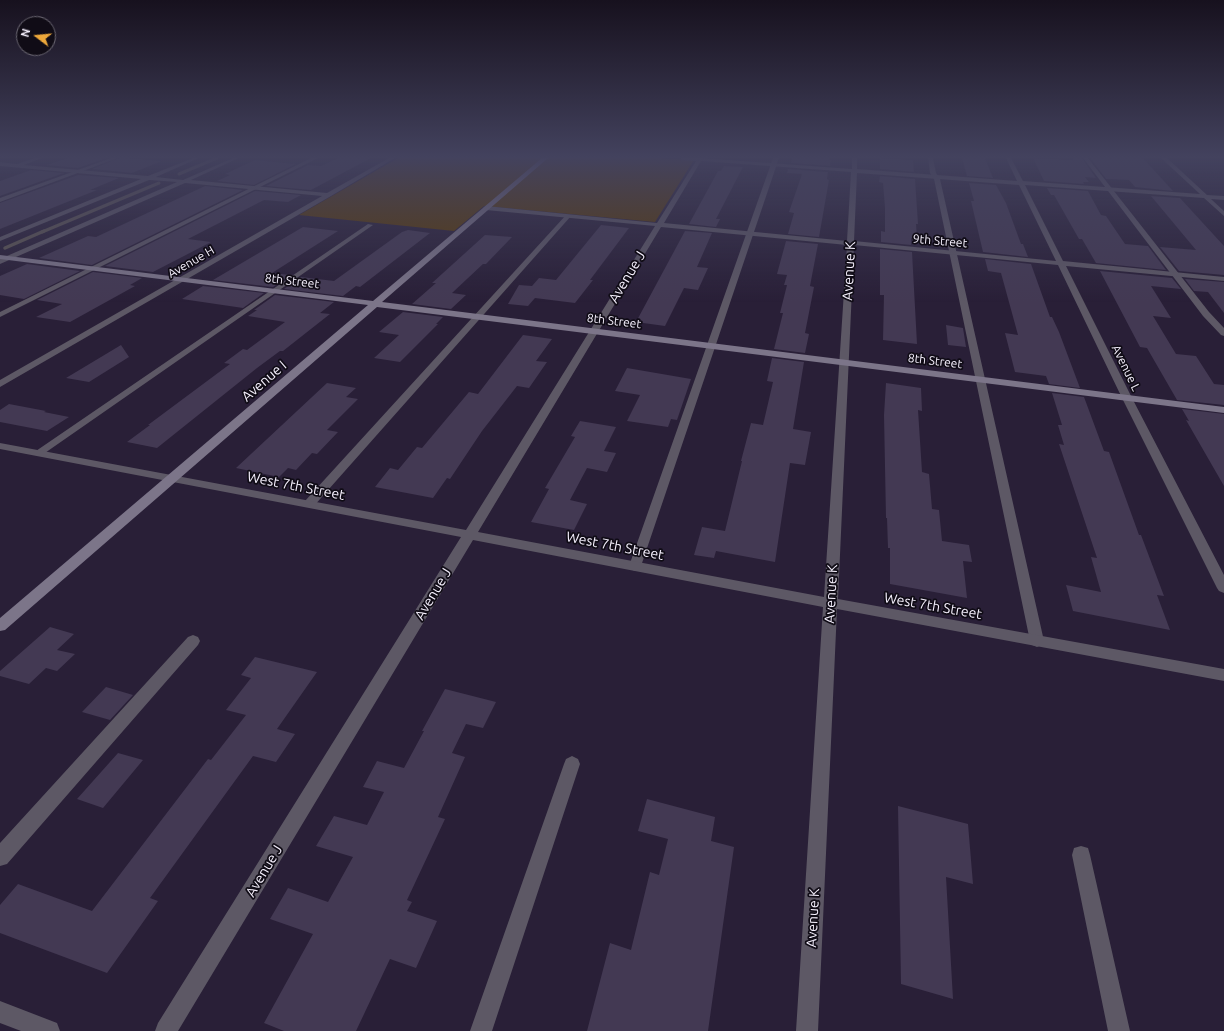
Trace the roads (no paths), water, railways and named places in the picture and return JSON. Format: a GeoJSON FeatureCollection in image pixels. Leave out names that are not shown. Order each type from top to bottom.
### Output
{"type":"FeatureCollection","features":[{"type":"Feature","properties":{"kind":"street"},"geometry":{"type":"LineString","coordinates":[[0,239],[80,206]]}},
{"type":"Feature","properties":{"kind":"street"},"geometry":{"type":"LineString","coordinates":[[0,262],[4,258],[125,206]]}},
{"type":"Feature","properties":{"kind":"street"},"geometry":{"type":"LineString","coordinates":[[0,315],[218,206]]}},
{"type":"Feature","properties":{"kind":"street","name":"Avenue H"},"geometry":{"type":"LineString","coordinates":[[0,384],[310,206]]}},
{"type":"Feature","properties":{"kind":"street","name":"Avenue J"},"geometry":{"type":"LineString","coordinates":[[166,1031],[670,206]]}},
{"type":"Feature","properties":{"kind":"street"},"geometry":{"type":"LineString","coordinates":[[635,566],[759,206]]}},
{"type":"Feature","properties":{"kind":"street","name":"Avenue K"},"geometry":{"type":"LineString","coordinates":[[806,1031],[852,206]]}},
{"type":"Feature","properties":{"kind":"street"},"geometry":{"type":"LineString","coordinates":[[943,206],[1037,641]]}},
{"type":"Feature","properties":{"kind":"street","name":"Avenue L"},"geometry":{"type":"LineString","coordinates":[[1033,206],[1224,588]]}},
{"type":"Feature","properties":{"kind":"street"},"geometry":{"type":"LineString","coordinates":[[1122,206],[1206,314],[1224,333]]}},
{"type":"Feature","properties":{"kind":"street"},"geometry":{"type":"LineString","coordinates":[[1216,206],[1224,214]]}},
{"type":"Feature","properties":{"kind":"street","name":"9th Street"},"geometry":{"type":"LineString","coordinates":[[486,208],[1224,279]]}},
{"type":"Feature","properties":{"kind":"street","name":"Avenue I"},"geometry":{"type":"LineString","coordinates":[[0,626],[486,208]]}},
{"type":"Feature","properties":{"kind":"street"},"geometry":{"type":"LineString","coordinates":[[309,504],[568,216]]}},
{"type":"Feature","properties":{"kind":"street"},"geometry":{"type":"LineString","coordinates":[[38,453],[370,225]]}},
{"type":"Feature","properties":{"kind":"street","name":"8th Street"},"geometry":{"type":"LineString","coordinates":[[4,258],[1224,410]]}},
{"type":"Feature","properties":{"kind":"street","name":"West 7th Street"},"geometry":{"type":"LineString","coordinates":[[0,446],[830,603],[1224,675]]}},
{"type":"Feature","properties":{"kind":"street"},"geometry":{"type":"LineString","coordinates":[[0,857],[193,641]]}},
{"type":"Feature","properties":{"kind":"street"},"geometry":{"type":"LineString","coordinates":[[482,1031],[572,764]]}},
{"type":"Feature","properties":{"kind":"street"},"geometry":{"type":"LineString","coordinates":[[1081,855],[1119,1031]]}},
{"type":"Feature","properties":{"kind":"street"},"geometry":{"type":"LineString","coordinates":[[0,1012],[49,1031]]}},
{"type":"Feature","properties":{"kind":"waterway"},"geometry":{"type":"LineString","coordinates":[[42,232],[104,206]]}},
{"type":"Feature","properties":{"kind":"waterway"},"geometry":{"type":"LineString","coordinates":[[5,248],[44,231]]}}]}
